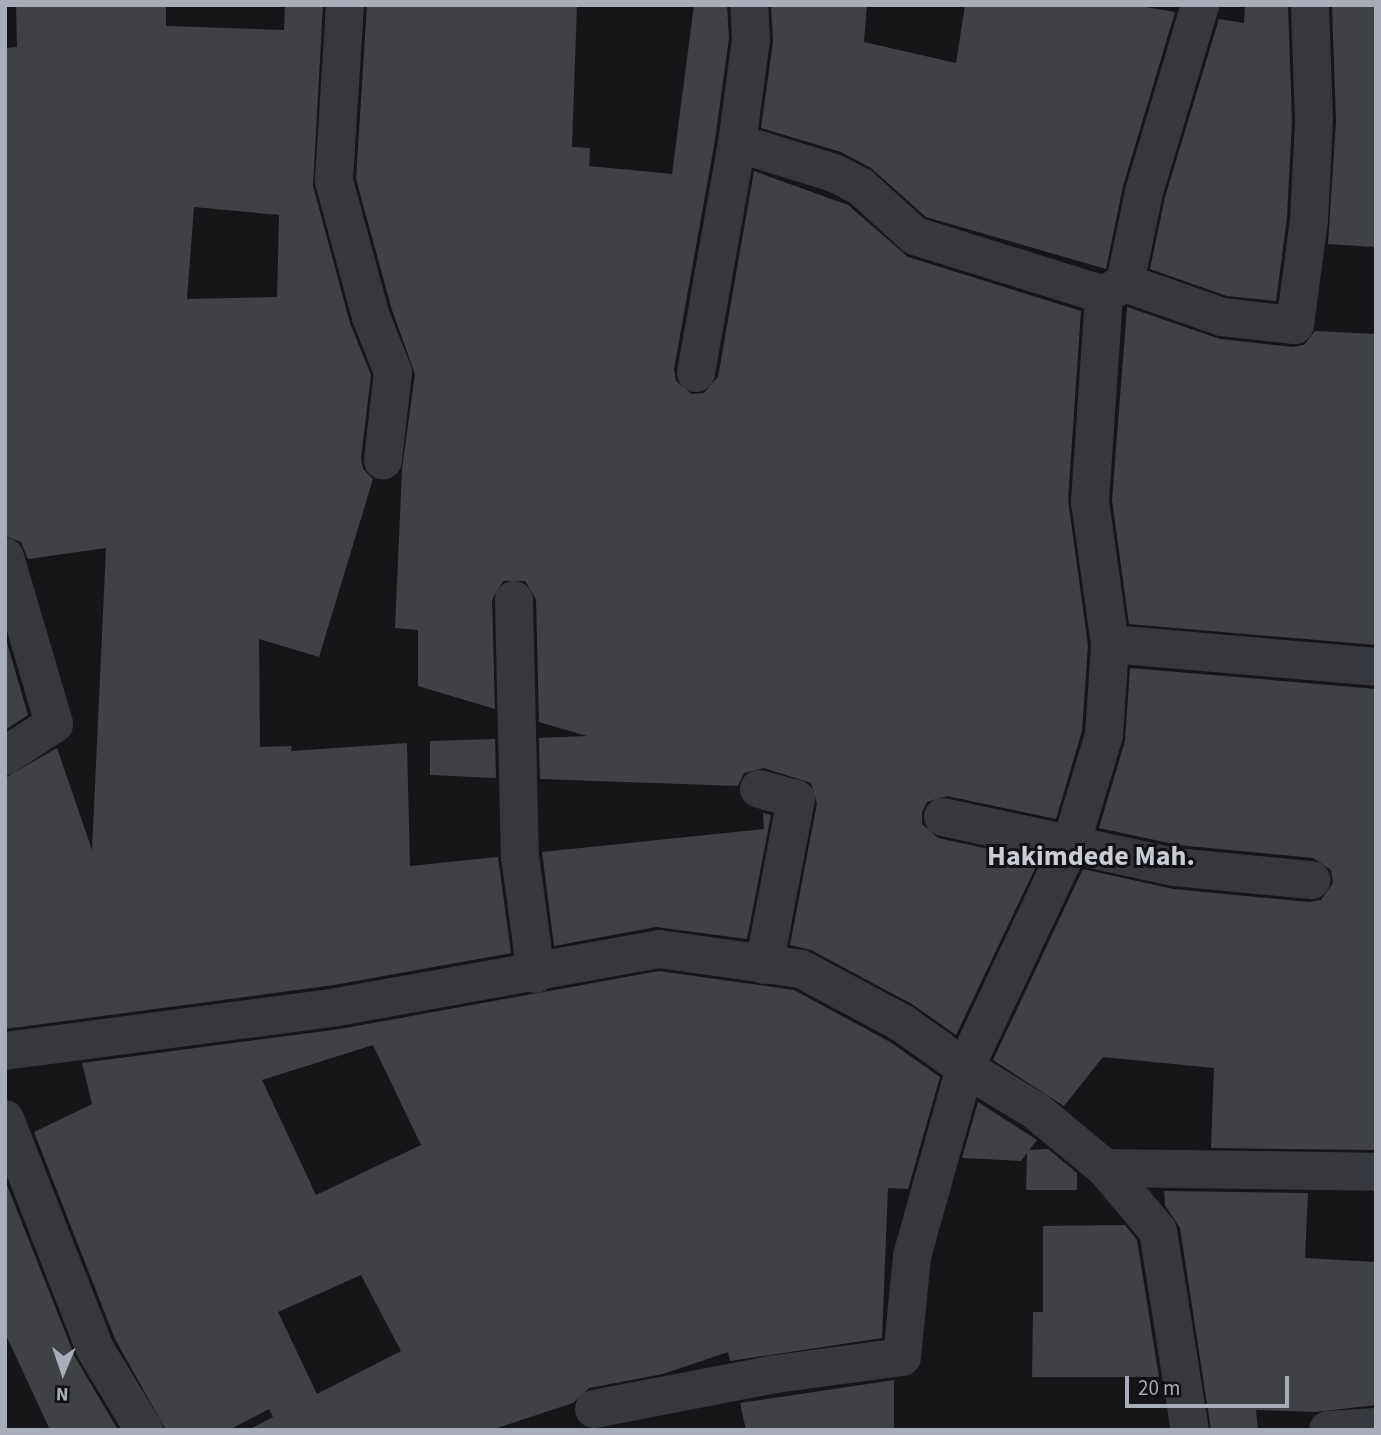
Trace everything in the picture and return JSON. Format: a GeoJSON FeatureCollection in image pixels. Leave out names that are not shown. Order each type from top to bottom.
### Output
{"type":"FeatureCollection","features":[{"type":"Feature","properties":{"kind":"street"},"geometry":{"type":"LineString","coordinates":[[345,5],[334,181],[371,317],[393,372],[383,460]]}},
{"type":"Feature","properties":{"kind":"street"},"geometry":{"type":"LineString","coordinates":[[696,373],[737,144],[751,38],[749,5]]}},
{"type":"Feature","properties":{"kind":"street"},"geometry":{"type":"LineString","coordinates":[[594,1409],[776,1374],[902,1357],[912,1255],[965,1068],[1072,841],[1104,735],[1110,645],[1090,501],[1115,289],[1200,5]]}},
{"type":"Feature","properties":{"kind":"street"},"geometry":{"type":"LineString","coordinates":[[737,144],[834,173],[861,187],[915,236],[1222,317],[1295,325],[1309,220],[1314,121],[1310,5]]}},
{"type":"Feature","properties":{"kind":"street"},"geometry":{"type":"LineString","coordinates":[[5,558],[54,724],[5,756]]}},
{"type":"Feature","properties":{"kind":"street"},"geometry":{"type":"LineString","coordinates":[[514,600],[520,856],[536,974]]}},
{"type":"Feature","properties":{"kind":"street"},"geometry":{"type":"LineString","coordinates":[[1110,645],[1376,667]]}},
{"type":"Feature","properties":{"kind":"street"},"geometry":{"type":"LineString","coordinates":[[759,789],[796,799],[764,965]]}},
{"type":"Feature","properties":{"kind":"street"},"geometry":{"type":"LineString","coordinates":[[943,817],[1072,841],[1175,867],[1311,880]]}},
{"type":"Feature","properties":{"kind":"street"},"geometry":{"type":"LineString","coordinates":[[5,1051],[337,1007],[536,974],[659,949],[801,969],[902,1023],[965,1068],[1036,1111],[1105,1168],[1158,1231],[1190,1430]]}},
{"type":"Feature","properties":{"kind":"street"},"geometry":{"type":"LineString","coordinates":[[5,1119],[95,1349],[144,1430]]}},
{"type":"Feature","properties":{"kind":"street"},"geometry":{"type":"LineString","coordinates":[[1105,1168],[1376,1172]]}},
{"type":"Feature","properties":{"kind":"street"},"geometry":{"type":"LineString","coordinates":[[1328,1430],[1376,1427]]}},
{"type":"Feature","properties":{"kind":"building"},"geometry":{"type":"Polygon","coordinates":[[[16,5],[166,5],[166,26],[284,30],[285,5],[323,5],[313,186],[350,323],[371,375],[361,458],[363,469],[373,479],[319,657],[259,639],[260,747],[292,746],[291,751],[407,743],[410,866],[498,857],[511,953],[334,985],[5,1029],[5,778],[57,748],[92,850],[106,548],[28,559],[21,542],[5,536],[5,48],[17,47],[16,5]],[[194,207],[187,299],[277,297],[279,215],[194,207]]]}},
{"type":"Feature","properties":{"kind":"building"},"geometry":{"type":"Polygon","coordinates":[[[367,5],[577,5],[572,147],[590,148],[589,166],[672,174],[694,5],[727,5],[729,38],[715,140],[674,369],[676,381],[692,394],[704,393],[718,377],[754,171],[848,205],[908,257],[1081,311],[1068,500],[1088,645],[1082,731],[1056,819],[947,796],[927,802],[922,812],[922,824],[938,838],[1039,860],[956,1035],[912,1004],[811,950],[790,945],[817,803],[811,783],[764,768],[744,773],[738,786],[540,779],[539,738],[587,736],[539,722],[536,599],[525,581],[503,581],[492,600],[495,709],[418,686],[418,630],[395,628],[402,469],[415,374],[392,310],[356,179],[367,5]]]}},
{"type":"Feature","properties":{"kind":"building"},"geometry":{"type":"Polygon","coordinates":[[[771,5],[867,5],[864,42],[956,63],[965,5],[1133,5],[1175,12],[1123,186],[1106,269],[926,217],[871,168],[841,152],[761,128],[773,42],[771,5]]]}},
{"type":"Feature","properties":{"kind":"building"},"geometry":{"type":"Polygon","coordinates":[[[1245,5],[1288,5],[1292,121],[1287,218],[1276,301],[1227,296],[1150,269],[1165,197],[1219,19],[1244,23],[1245,5]]]}},
{"type":"Feature","properties":{"kind":"building"},"geometry":{"type":"Polygon","coordinates":[[[1332,5],[1376,5],[1376,247],[1328,244],[1336,122],[1332,5]]]}},
{"type":"Feature","properties":{"kind":"building"},"geometry":{"type":"Polygon","coordinates":[[[1127,307],[1220,339],[1293,347],[1304,345],[1315,331],[1376,334],[1376,645],[1129,624],[1112,500],[1127,307]]]}},
{"type":"Feature","properties":{"kind":"building"},"geometry":{"type":"Polygon","coordinates":[[[5,636],[28,715],[5,730],[5,636]]]}},
{"type":"Feature","properties":{"kind":"building"},"geometry":{"type":"Polygon","coordinates":[[[1130,668],[1376,689],[1376,1150],[1211,1148],[1214,1068],[1103,1057],[1064,1106],[993,1060],[1083,869],[1173,889],[1309,902],[1321,900],[1333,883],[1331,870],[1313,858],[1178,845],[1099,828],[1125,741],[1130,668]]]}},
{"type":"Feature","properties":{"kind":"building"},"geometry":{"type":"Polygon","coordinates":[[[495,739],[496,778],[430,775],[430,741],[495,739]]]}},
{"type":"Feature","properties":{"kind":"building"},"geometry":{"type":"Polygon","coordinates":[[[763,813],[771,815],[747,939],[656,927],[554,946],[542,852],[764,829],[763,813]]]}},
{"type":"Feature","properties":{"kind":"building"},"geometry":{"type":"Polygon","coordinates":[[[659,971],[794,990],[890,1042],[940,1077],[908,1189],[888,1188],[882,1338],[730,1361],[728,1352],[663,1374],[589,1388],[573,1403],[491,1430],[248,1430],[273,1417],[269,1409],[229,1430],[166,1430],[115,1339],[34,1132],[92,1104],[82,1063],[340,1029],[659,971]],[[373,1045],[262,1080],[316,1195],[421,1145],[373,1045]],[[361,1275],[278,1312],[317,1394],[401,1351],[361,1275]]]}},
{"type":"Feature","properties":{"kind":"building"},"geometry":{"type":"Polygon","coordinates":[[[978,1102],[1037,1140],[1029,1150],[1048,1149],[1077,1173],[1077,1190],[1026,1190],[1027,1153],[1021,1161],[962,1158],[978,1102]]]}},
{"type":"Feature","properties":{"kind":"building"},"geometry":{"type":"Polygon","coordinates":[[[5,1180],[75,1357],[118,1430],[50,1430],[5,1333],[5,1180]]]}},
{"type":"Feature","properties":{"kind":"building"},"geometry":{"type":"Polygon","coordinates":[[[1164,1191],[1308,1193],[1305,1258],[1376,1262],[1376,1405],[1315,1412],[1256,1410],[1258,1430],[1211,1430],[1180,1228],[1165,1205],[1164,1191]]]}},
{"type":"Feature","properties":{"kind":"building"},"geometry":{"type":"Polygon","coordinates":[[[1125,1225],[1137,1240],[1159,1377],[1032,1377],[1033,1312],[1043,1312],[1043,1226],[1125,1225]]]}},
{"type":"Feature","properties":{"kind":"building"},"geometry":{"type":"Polygon","coordinates":[[[894,1380],[894,1430],[746,1430],[740,1403],[894,1380]]]}},
{"type":"Feature","properties":{"kind":"district","name":"Hakimdede Mah."},"geometry":{"type":"Point","coordinates":[1091,856]}}]}
